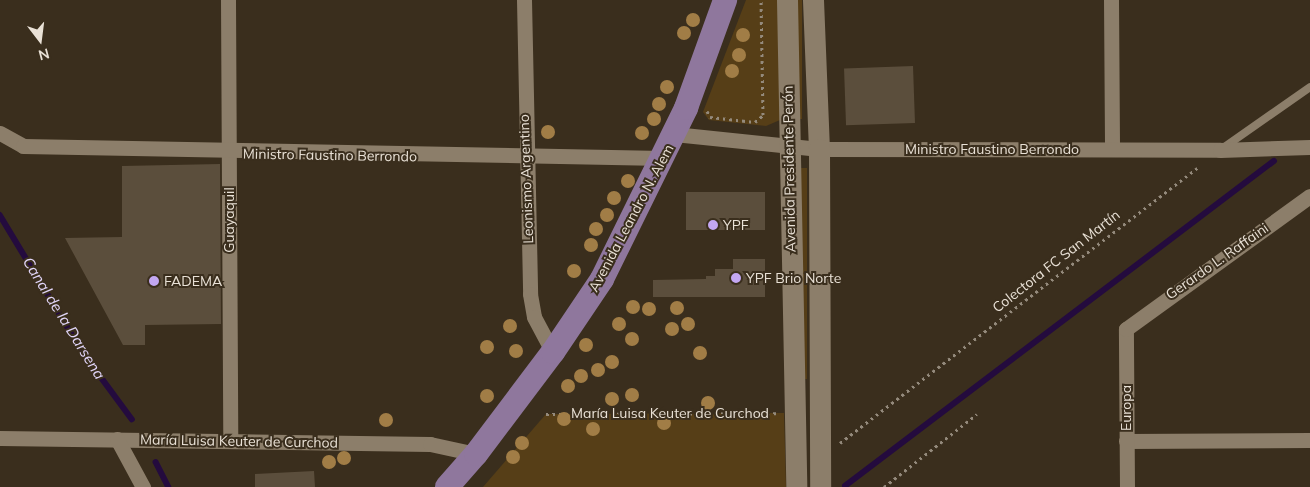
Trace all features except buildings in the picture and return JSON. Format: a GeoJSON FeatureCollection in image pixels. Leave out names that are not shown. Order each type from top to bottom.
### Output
{"type":"FeatureCollection","features":[{"type":"Feature","properties":{"kind":"main road","name":"Avenida Leandro N. Alem"},"geometry":{"type":"LineString","coordinates":[[447,487],[476,454],[553,352],[602,279],[674,134],[725,0]]}},
{"type":"Feature","properties":{"kind":"main road","name":"Avenida Presidente Perón"},"geometry":{"type":"LineString","coordinates":[[787,0],[787,148],[796,487]]}},
{"type":"Feature","properties":{"kind":"main road","name":"Avenida Presidente Perón"},"geometry":{"type":"LineString","coordinates":[[813,0],[819,149],[820,487]]}},
{"type":"Feature","properties":{"kind":"main road"},"geometry":{"type":"LineString","coordinates":[[794,413],[819,413]]}},
{"type":"Feature","properties":{"kind":"street","name":"Guayaquil"},"geometry":{"type":"LineString","coordinates":[[228,0],[230,440]]}},
{"type":"Feature","properties":{"kind":"street","name":"Leonismo Argentino"},"geometry":{"type":"LineString","coordinates":[[524,0],[524,159],[530,294],[534,317],[553,352]]}},
{"type":"Feature","properties":{"kind":"street"},"geometry":{"type":"LineString","coordinates":[[1111,0],[1112,148]]}},
{"type":"Feature","properties":{"kind":"street","name":"Ministro Faustino Berrondo"},"geometry":{"type":"LineString","coordinates":[[0,133],[22,146],[229,153],[524,159],[663,158]]}},
{"type":"Feature","properties":{"kind":"street","name":"Ministro Faustino Berrondo"},"geometry":{"type":"LineString","coordinates":[[674,134],[787,148],[819,149],[1112,148],[1220,150],[1310,147]]}},
{"type":"Feature","properties":{"kind":"street","name":"Gerardo L. Raffaini"},"geometry":{"type":"LineString","coordinates":[[1126,329],[1310,196]]}},
{"type":"Feature","properties":{"kind":"street","name":"Europa"},"geometry":{"type":"LineString","coordinates":[[1126,329],[1127,487]]}},
{"type":"Feature","properties":{"kind":"street","name":"María Luisa Keuter de Curchod"},"geometry":{"type":"LineString","coordinates":[[0,438],[430,444],[476,454]]}},
{"type":"Feature","properties":{"kind":"street"},"geometry":{"type":"LineString","coordinates":[[117,439],[144,487]]}},
{"type":"Feature","properties":{"kind":"street"},"geometry":{"type":"LineString","coordinates":[[1126,442],[1310,440]]}},
{"type":"Feature","properties":{"kind":"lane"},"geometry":{"type":"LineString","coordinates":[[1220,150],[1310,88]]}},
{"type":"Feature","properties":{"kind":"path"},"geometry":{"type":"LineString","coordinates":[[711,100],[707,110],[710,117],[755,122],[763,115],[761,0]]}},
{"type":"Feature","properties":{"kind":"path","name":"Colectora FC San Martín"},"geometry":{"type":"LineString","coordinates":[[819,459],[1220,150]]}},
{"type":"Feature","properties":{"kind":"path","name":"María Luisa Keuter de Curchod"},"geometry":{"type":"LineString","coordinates":[[546,414],[794,413]]}},
{"type":"Feature","properties":{"kind":"path"},"geometry":{"type":"LineString","coordinates":[[884,487],[977,414]]}},
{"type":"Feature","properties":{"kind":"shaded area"},"geometry":{"type":"Polygon","coordinates":[[[746,0],[779,0],[780,120],[766,126],[709,120],[703,112],[746,0]]]}},
{"type":"Feature","properties":{"kind":"shaded area"},"geometry":{"type":"Polygon","coordinates":[[[795,0],[802,0],[802,119],[795,119],[795,0]]]}},
{"type":"Feature","properties":{"kind":"shaded area"},"geometry":{"type":"Polygon","coordinates":[[[800,168],[807,168],[807,379],[800,379],[800,168]]]}},
{"type":"Feature","properties":{"kind":"shaded area"},"geometry":{"type":"Polygon","coordinates":[[[784,413],[786,487],[483,487],[546,414],[784,413]]]}},
{"type":"Feature","properties":{"kind":"waterway"},"geometry":{"type":"LineString","coordinates":[[845,486],[1274,161]]}},
{"type":"Feature","properties":{"kind":"waterway","name":"Canal de la Darsena"},"geometry":{"type":"LineString","coordinates":[[0,215],[84,354],[132,419]]}},
{"type":"Feature","properties":{"kind":"waterway","name":"Canal de la Darsena"},"geometry":{"type":"LineString","coordinates":[[156,462],[169,487]]}},
{"type":"Feature","properties":{"kind":"place","name":"YPF"},"geometry":{"type":"Point","coordinates":[713,225]}},
{"type":"Feature","properties":{"kind":"place","name":"YPF Brio Norte"},"geometry":{"type":"Point","coordinates":[736,278]}},
{"type":"Feature","properties":{"kind":"place","name":"FADEMA"},"geometry":{"type":"Point","coordinates":[154,281]}}]}
